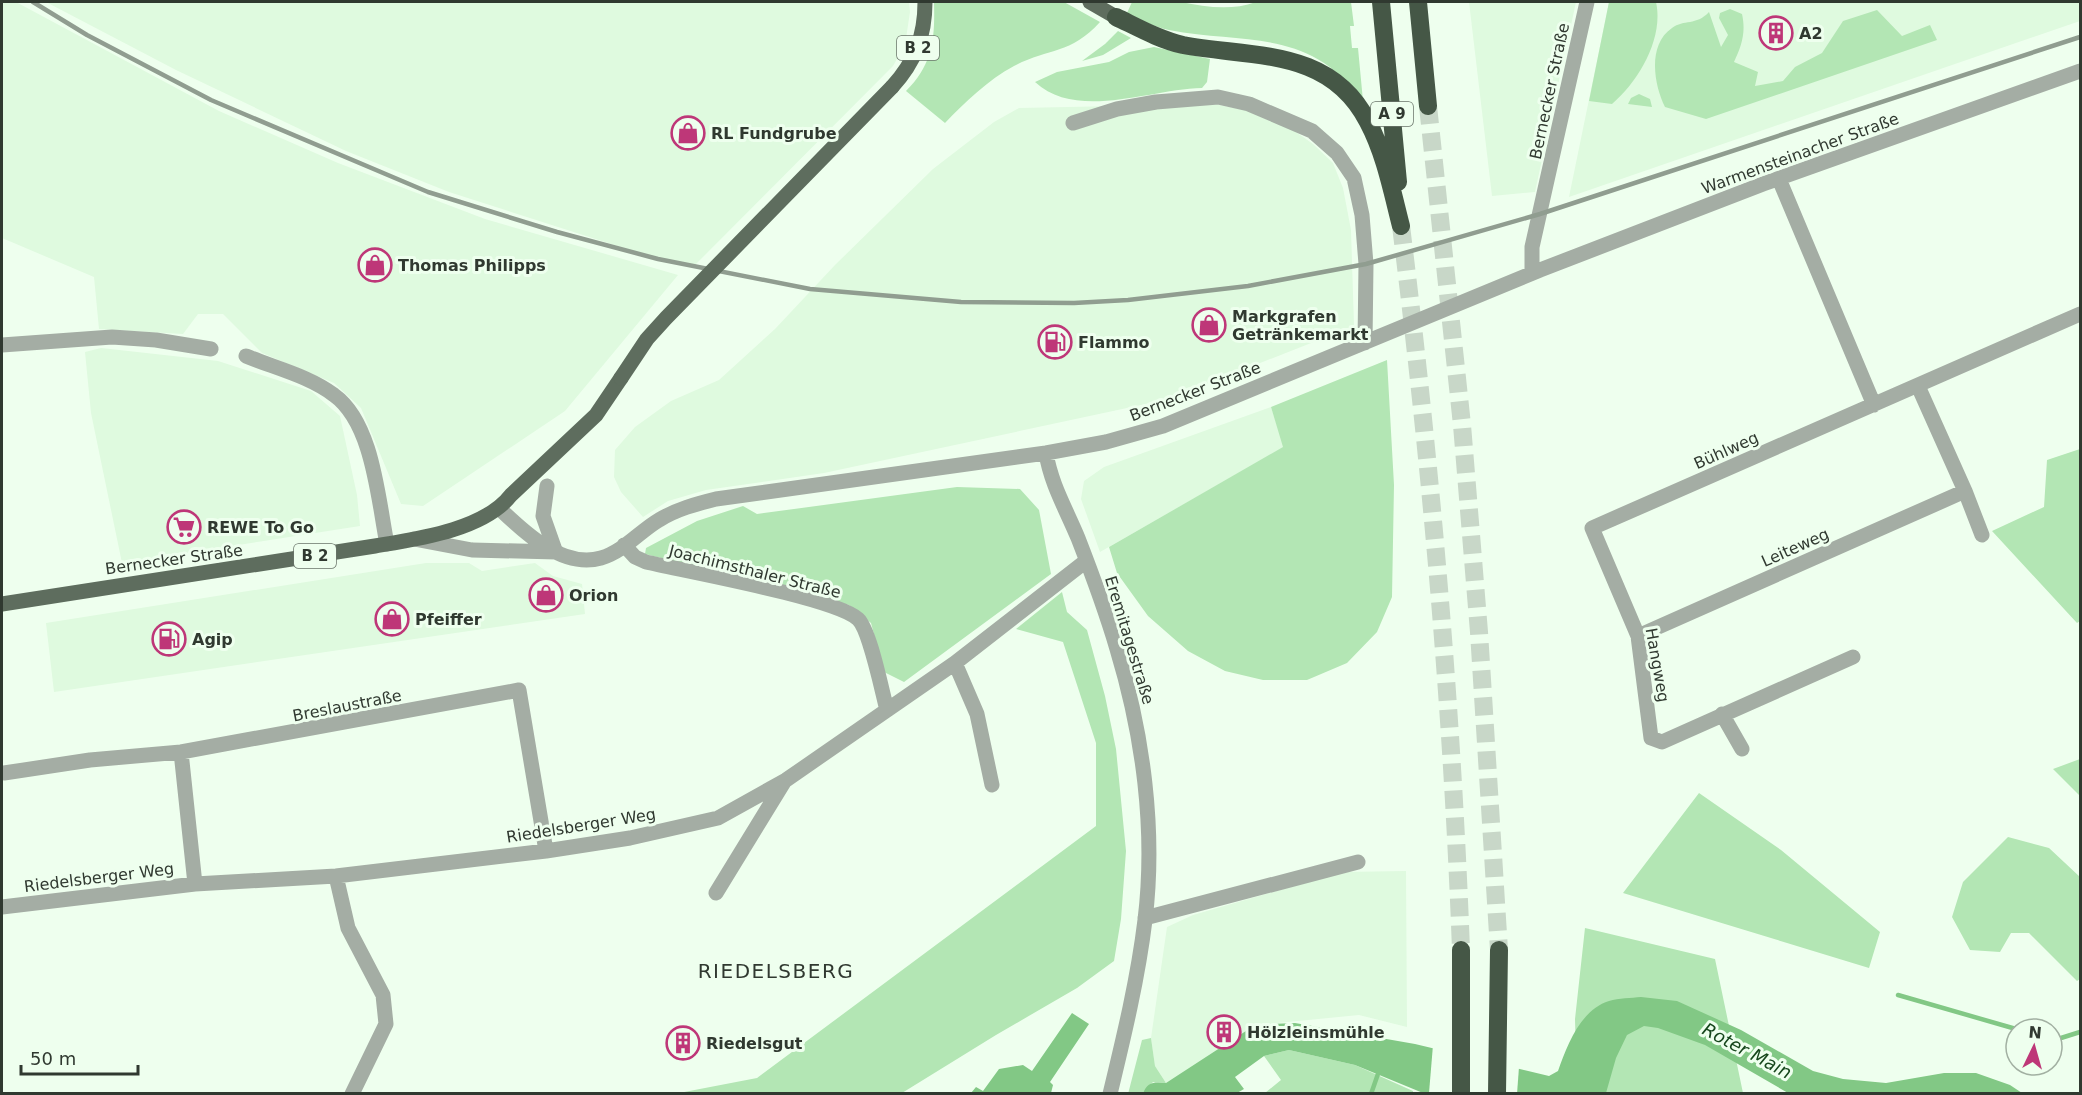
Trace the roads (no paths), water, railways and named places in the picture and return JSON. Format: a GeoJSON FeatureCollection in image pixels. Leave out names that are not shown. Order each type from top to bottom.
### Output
{"type":"FeatureCollection","features":[{"type":"Feature","properties":{"kind":"highway","name":"A 9"},"geometry":{"type":"LineString","coordinates":[[1116,17],[1181,45],[1281,57],[1300,63],[1339,86],[1353,99],[1367,121],[1381,153],[1401,226],[1381,2]]}},
{"type":"Feature","properties":{"kind":"highway","name":"A 9"},"geometry":{"type":"LineString","coordinates":[[1418,2],[1428,105]]}},
{"type":"Feature","properties":{"kind":"highway"},"geometry":{"type":"LineString","coordinates":[[1461,950],[1463,1034],[1461,1094]]}},
{"type":"Feature","properties":{"kind":"highway"},"geometry":{"type":"LineString","coordinates":[[1497,1094],[1499,950]]}},
{"type":"Feature","properties":{"kind":"main road","name":"B 2"},"geometry":{"type":"LineString","coordinates":[[387,544],[472,523],[501,509],[511,495],[596,415],[647,339],[906,71],[917,53],[922,37],[925,2]]}},
{"type":"Feature","properties":{"kind":"main road"},"geometry":{"type":"LineString","coordinates":[[1090,2],[1116,17]]}},
{"type":"Feature","properties":{"kind":"main road","name":"Bernecker Straße"},"geometry":{"type":"LineString","coordinates":[[2,602],[387,544]]}},
{"type":"Feature","properties":{"kind":"street","name":"Bernecker Straße"},"geometry":{"type":"LineString","coordinates":[[501,509],[523,529],[557,552],[590,560],[613,553],[677,510],[716,499],[1046,453],[1106,442],[1163,426],[1532,273],[1532,247],[1587,2]]}},
{"type":"Feature","properties":{"kind":"street","name":"Warmensteinacher Straße"},"geometry":{"type":"LineString","coordinates":[[1532,273],[1779,179],[2080,70]]}},
{"type":"Feature","properties":{"kind":"street"},"geometry":{"type":"LineString","coordinates":[[1073,123],[1117,109],[1156,102],[1218,97],[1249,104],[1312,131],[1337,153],[1354,178],[1362,215],[1366,264],[1365,343]]}},
{"type":"Feature","properties":{"kind":"street"},"geometry":{"type":"LineString","coordinates":[[1779,179],[1874,405]]}},
{"type":"Feature","properties":{"kind":"street","name":"Bühlweg"},"geometry":{"type":"LineString","coordinates":[[1592,528],[2080,314]]}},
{"type":"Feature","properties":{"kind":"street"},"geometry":{"type":"LineString","coordinates":[[2,345],[112,337],[156,340],[212,349]]}},
{"type":"Feature","properties":{"kind":"street"},"geometry":{"type":"LineString","coordinates":[[246,356],[311,381],[335,395],[353,412],[369,457],[387,544]]}},
{"type":"Feature","properties":{"kind":"street"},"geometry":{"type":"LineString","coordinates":[[1918,386],[1965,490],[1982,535]]}},
{"type":"Feature","properties":{"kind":"street","name":"Eremitagestraße"},"geometry":{"type":"LineString","coordinates":[[1046,453],[1049,475],[1086,561],[1117,648],[1139,745],[1148,837],[1145,918],[1128,1018],[1110,1094]]}},
{"type":"Feature","properties":{"kind":"street"},"geometry":{"type":"LineString","coordinates":[[547,486],[543,516],[549,538],[557,552]]}},
{"type":"Feature","properties":{"kind":"street","name":"Leiteweg"},"geometry":{"type":"LineString","coordinates":[[1638,636],[1965,490]]}},
{"type":"Feature","properties":{"kind":"street","name":"Hangweg"},"geometry":{"type":"LineString","coordinates":[[1592,528],[1638,636],[1651,738],[1662,742],[1853,657]]}},
{"type":"Feature","properties":{"kind":"street"},"geometry":{"type":"LineString","coordinates":[[414,539],[472,550],[557,552]]}},
{"type":"Feature","properties":{"kind":"street","name":"Joachimsthaler Straße"},"geometry":{"type":"LineString","coordinates":[[624,545],[635,557],[646,562],[808,600],[840,609],[859,620],[868,640],[887,710]]}},
{"type":"Feature","properties":{"kind":"street","name":"Riedelsberger Weg"},"geometry":{"type":"LineString","coordinates":[[2,907],[195,884],[336,876],[546,850],[630,838],[718,818],[786,780],[956,663],[1086,561]]}},
{"type":"Feature","properties":{"kind":"street"},"geometry":{"type":"LineString","coordinates":[[956,663],[977,714],[992,785]]}},
{"type":"Feature","properties":{"kind":"street","name":"Breslaustraße"},"geometry":{"type":"LineString","coordinates":[[4,773],[90,760],[181,752],[519,690],[546,850]]}},
{"type":"Feature","properties":{"kind":"street"},"geometry":{"type":"LineString","coordinates":[[1722,714],[1742,749]]}},
{"type":"Feature","properties":{"kind":"street"},"geometry":{"type":"LineString","coordinates":[[181,752],[195,884]]}},
{"type":"Feature","properties":{"kind":"street"},"geometry":{"type":"LineString","coordinates":[[716,893],[786,780]]}},
{"type":"Feature","properties":{"kind":"street"},"geometry":{"type":"LineString","coordinates":[[1145,918],[1358,862]]}},
{"type":"Feature","properties":{"kind":"street"},"geometry":{"type":"LineString","coordinates":[[336,876],[348,928],[383,995],[386,1024],[352,1094]]}},
{"type":"Feature","properties":{"kind":"water"},"geometry":{"type":"Polygon","coordinates":[[[1641,997],[1677,1001],[1741,1030],[1813,1071],[1843,1079],[1886,1083],[1944,1073],[1976,1073],[2010,1085],[2022,1093],[1788,1093],[1705,1045],[1658,1028],[1644,1026],[1627,1035],[1616,1058],[1606,1093],[1423,1093],[1355,1065],[1289,1050],[1264,1056],[1235,1077],[1244,1089],[1237,1093],[1143,1094],[1149,1085],[1166,1083],[1249,1029],[1267,1024],[1295,1023],[1415,1044],[1549,1076],[1558,1071],[1576,1030],[1590,1012],[1609,1001],[1641,997]]]}},
{"type":"Feature","properties":{"kind":"water"},"geometry":{"type":"Polygon","coordinates":[[[1072,1013],[1089,1024],[1050,1082],[1053,1085],[1051,1093],[971,1093],[976,1087],[983,1091],[999,1069],[1023,1065],[1032,1071],[1072,1013]]]}},
{"type":"Feature","properties":{"kind":"waterway"},"geometry":{"type":"LineString","coordinates":[[1898,995],[2004,1026]]}},
{"type":"Feature","properties":{"kind":"waterway"},"geometry":{"type":"LineString","coordinates":[[2064,1037],[2080,1032]]}},
{"type":"Feature","properties":{"kind":"waterway","name":"Roter Main"},"geometry":{"type":"LineString","coordinates":[[1371,1094],[1379,1071]]}},
{"type":"Feature","properties":{"kind":"tunnel"},"geometry":{"type":"LineString","coordinates":[[1428,106],[1462,425],[1479,632],[1499,950]]}},
{"type":"Feature","properties":{"kind":"tunnel"},"geometry":{"type":"LineString","coordinates":[[1401,226],[1422,407],[1439,587],[1452,768],[1461,950]]}},
{"type":"Feature","properties":{"kind":"railway"},"geometry":{"type":"LineString","coordinates":[[33,2],[87,35],[211,100],[428,192],[557,232],[658,259],[810,289],[961,302],[1074,303],[1128,300],[1248,286],[1366,264],[1540,214],[2080,37]]}},
{"type":"Feature","properties":{"kind":"place","name":"A2"},"geometry":{"type":"Point","coordinates":[1776,33]}},
{"type":"Feature","properties":{"kind":"place","name":"RL Fundgrube"},"geometry":{"type":"Point","coordinates":[688,133]}},
{"type":"Feature","properties":{"kind":"place","name":"Thomas Philipps"},"geometry":{"type":"Point","coordinates":[375,265]}},
{"type":"Feature","properties":{"kind":"place","name":"Markgrafen Getränkemarkt"},"geometry":{"type":"Point","coordinates":[1209,325]}},
{"type":"Feature","properties":{"kind":"place","name":"Flammo"},"geometry":{"type":"Point","coordinates":[1055,342]}},
{"type":"Feature","properties":{"kind":"place","name":"REWE To Go"},"geometry":{"type":"Point","coordinates":[184,527]}},
{"type":"Feature","properties":{"kind":"place","name":"Orion"},"geometry":{"type":"Point","coordinates":[546,595]}},
{"type":"Feature","properties":{"kind":"place","name":"Pfeiffer"},"geometry":{"type":"Point","coordinates":[392,619]}},
{"type":"Feature","properties":{"kind":"place","name":"Agip"},"geometry":{"type":"Point","coordinates":[169,639]}},
{"type":"Feature","properties":{"kind":"place","name":"Hölzleinsmühle"},"geometry":{"type":"Point","coordinates":[1224,1032]}},
{"type":"Feature","properties":{"kind":"place","name":"Riedelsgut"},"geometry":{"type":"Point","coordinates":[683,1043]}},
{"type":"Feature","properties":{"kind":"district","name":"RIEDELSBERG"},"geometry":{"type":"Point","coordinates":[776,971]}}]}
